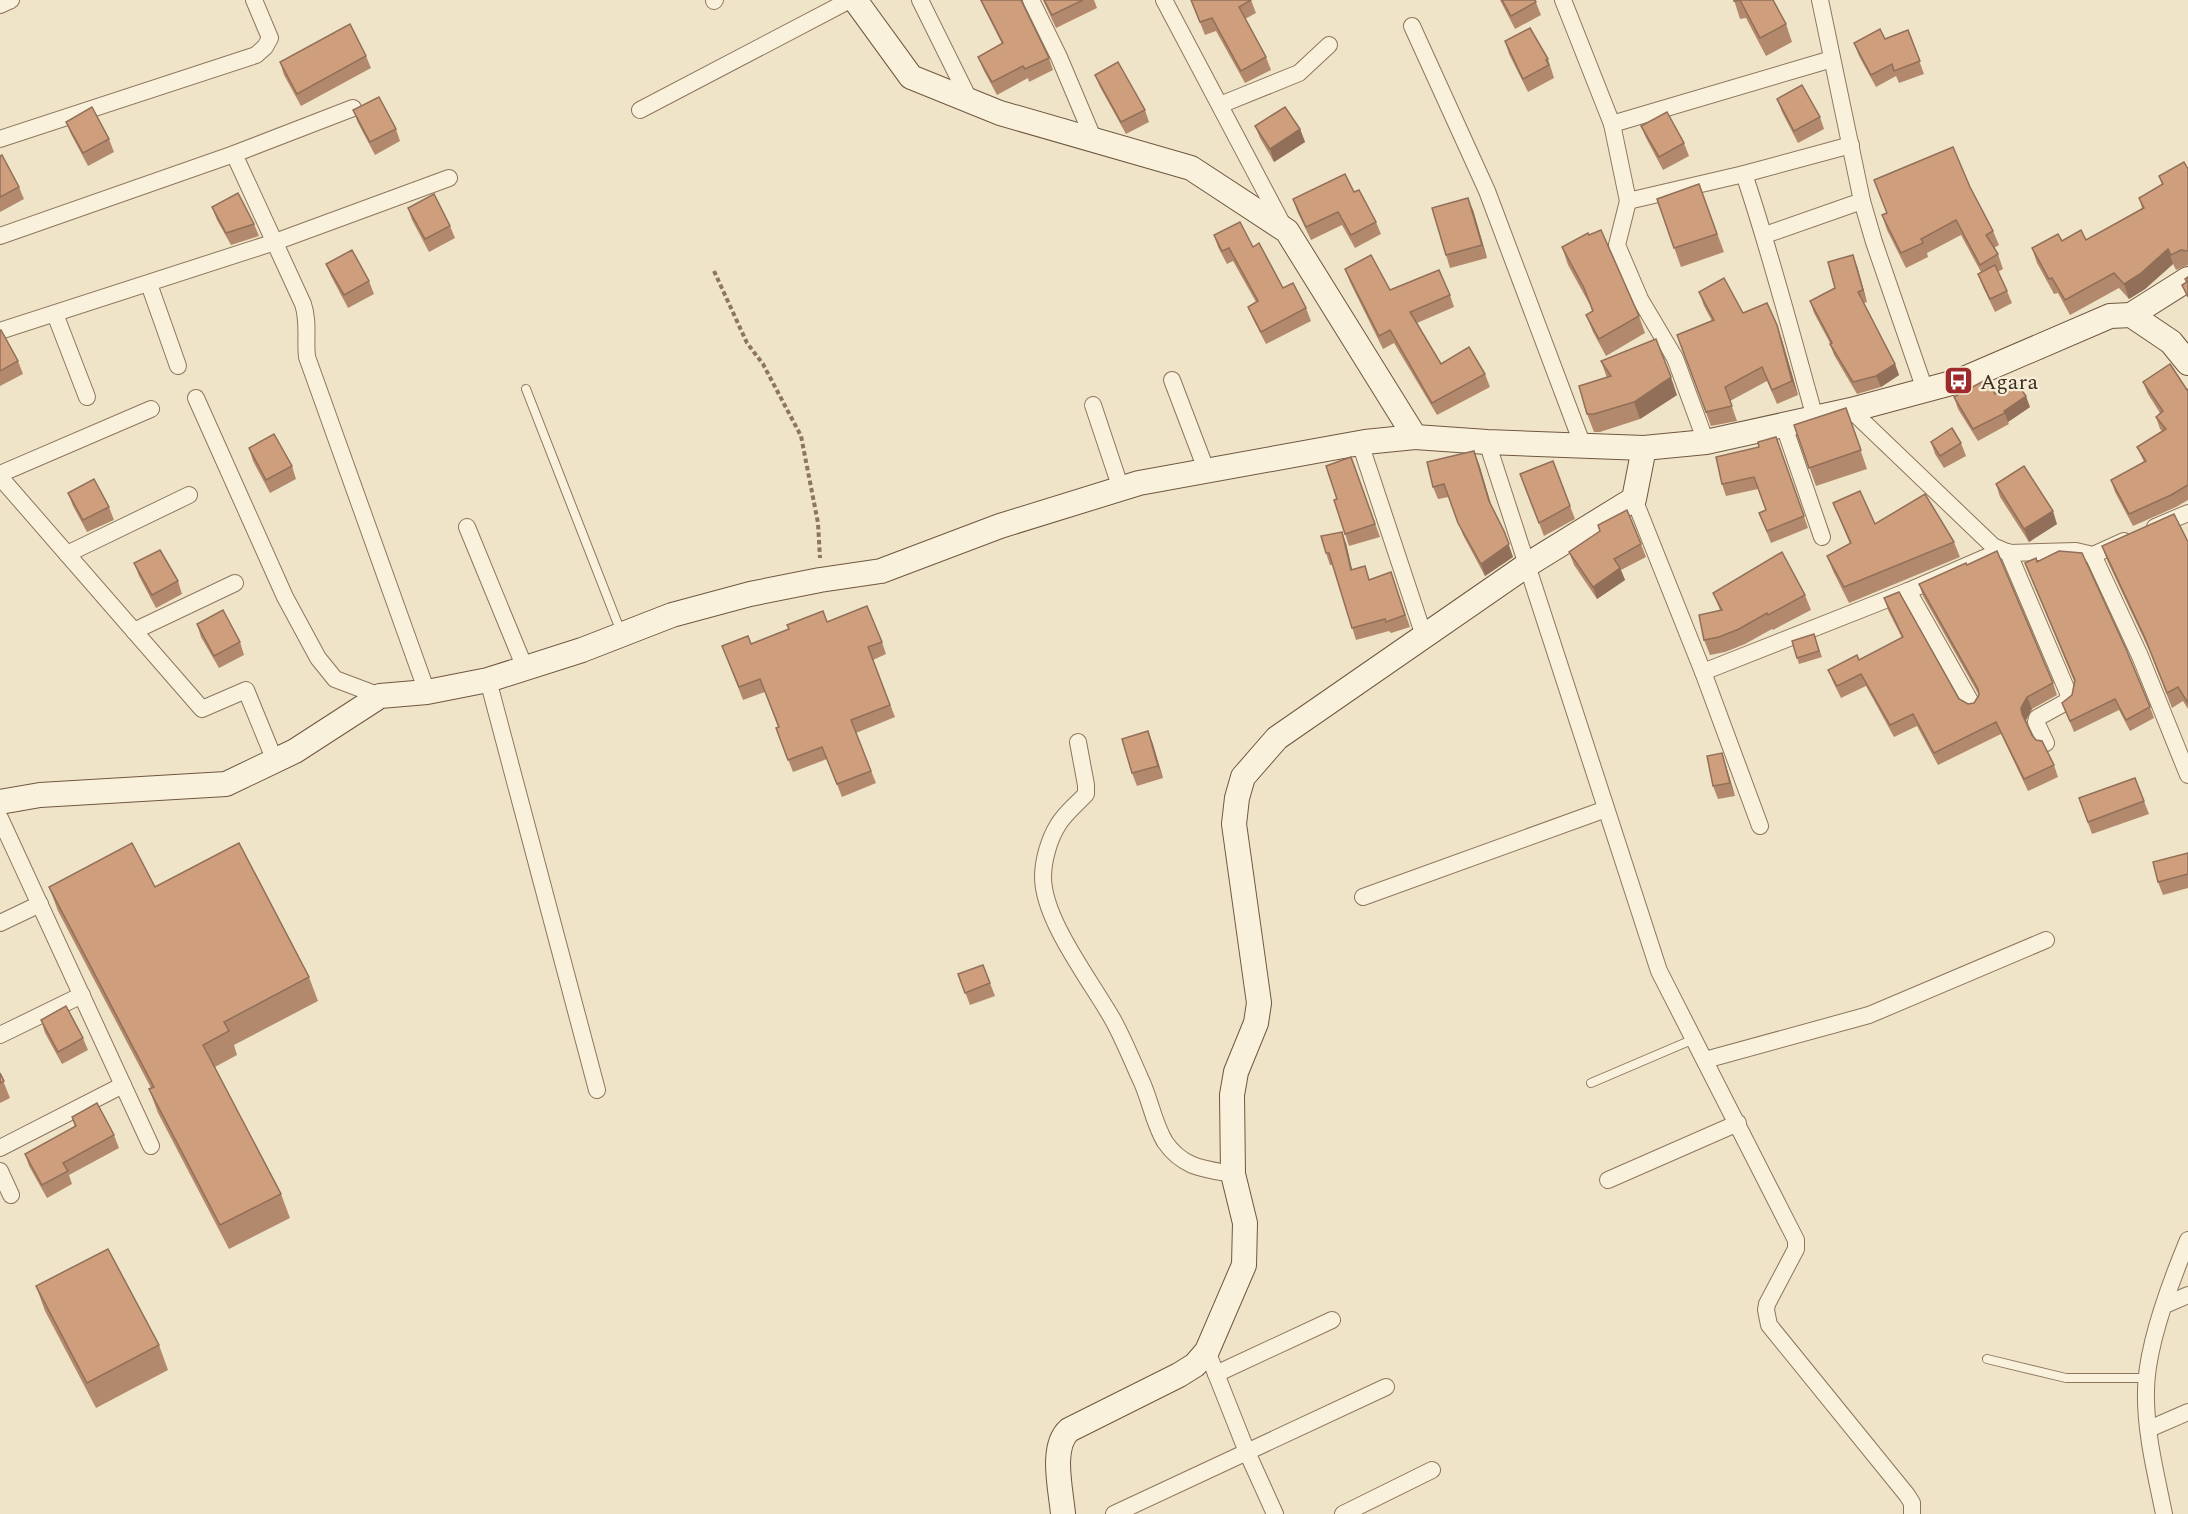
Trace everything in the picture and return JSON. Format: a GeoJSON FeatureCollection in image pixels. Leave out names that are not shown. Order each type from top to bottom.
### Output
{"type":"FeatureCollection","features":[{"type":"Feature","properties":{"kind":"street"},"geometry":{"type":"LineString","coordinates":[[0,5],[11,0]]}},
{"type":"Feature","properties":{"kind":"street"},"geometry":{"type":"LineString","coordinates":[[0,139],[256,55],[265,47],[270,38],[254,0]]}},
{"type":"Feature","properties":{"kind":"street"},"geometry":{"type":"LineString","coordinates":[[640,110],[850,0]]}},
{"type":"Feature","properties":{"kind":"street"},"geometry":{"type":"LineString","coordinates":[[855,0],[911,77],[1000,113],[1191,168],[1287,231]]}},
{"type":"Feature","properties":{"kind":"street"},"geometry":{"type":"LineString","coordinates":[[920,0],[970,101]]}},
{"type":"Feature","properties":{"kind":"street"},"geometry":{"type":"LineString","coordinates":[[1031,0],[1059,57],[1094,140]]}},
{"type":"Feature","properties":{"kind":"street"},"geometry":{"type":"LineString","coordinates":[[1164,0],[1287,231],[1415,437]]}},
{"type":"Feature","properties":{"kind":"street"},"geometry":{"type":"LineString","coordinates":[[1563,0],[1612,124],[1628,201],[1617,245],[1640,299],[1675,358],[1707,442]]}},
{"type":"Feature","properties":{"kind":"street"},"geometry":{"type":"LineString","coordinates":[[1820,0],[1862,201],[1925,390]]}},
{"type":"Feature","properties":{"kind":"street"},"geometry":{"type":"LineString","coordinates":[[1412,26],[1487,191],[1583,446]]}},
{"type":"Feature","properties":{"kind":"street"},"geometry":{"type":"LineString","coordinates":[[1220,105],[1299,73],[1329,45]]}},
{"type":"Feature","properties":{"kind":"street"},"geometry":{"type":"LineString","coordinates":[[1612,124],[1832,59]]}},
{"type":"Feature","properties":{"kind":"street"},"geometry":{"type":"LineString","coordinates":[[0,236],[234,154],[352,108]]}},
{"type":"Feature","properties":{"kind":"street"},"geometry":{"type":"LineString","coordinates":[[1628,201],[1744,174],[1851,145]]}},
{"type":"Feature","properties":{"kind":"street"},"geometry":{"type":"LineString","coordinates":[[234,154],[307,315],[307,357],[427,692]]}},
{"type":"Feature","properties":{"kind":"street"},"geometry":{"type":"LineString","coordinates":[[1744,174],[1765,235],[1780,297],[1815,418]]}},
{"type":"Feature","properties":{"kind":"street"},"geometry":{"type":"LineString","coordinates":[[0,331],[275,242],[449,178]]}},
{"type":"Feature","properties":{"kind":"street"},"geometry":{"type":"LineString","coordinates":[[1765,235],[1862,201]]}},
{"type":"Feature","properties":{"kind":"street"},"geometry":{"type":"LineString","coordinates":[[196,398],[285,597],[318,658],[335,679],[380,696],[427,692],[488,680],[622,635],[672,615],[750,594],[820,580],[881,572],[1000,526],[1139,483],[1360,443],[1415,437],[1644,448],[1707,442],[1784,426],[1959,381],[2110,316],[2132,315],[2188,279]]}},
{"type":"Feature","properties":{"kind":"street"},"geometry":{"type":"LineString","coordinates":[[149,284],[178,366]]}},
{"type":"Feature","properties":{"kind":"street"},"geometry":{"type":"LineString","coordinates":[[55,314],[87,397]]}},
{"type":"Feature","properties":{"kind":"street"},"geometry":{"type":"LineString","coordinates":[[2132,315],[2171,342],[2188,363]]}},
{"type":"Feature","properties":{"kind":"street"},"geometry":{"type":"LineString","coordinates":[[1173,380],[1207,472]]}},
{"type":"Feature","properties":{"kind":"street"},"geometry":{"type":"LineString","coordinates":[[1093,405],[1121,489]]}},
{"type":"Feature","properties":{"kind":"street"},"geometry":{"type":"LineString","coordinates":[[151,409],[0,476],[202,710],[246,690],[275,761]]}},
{"type":"Feature","properties":{"kind":"street"},"geometry":{"type":"LineString","coordinates":[[1851,410],[1993,546],[2005,551],[2069,695],[2066,702],[2037,718],[2036,722],[2046,743]]}},
{"type":"Feature","properties":{"kind":"street"},"geometry":{"type":"LineString","coordinates":[[1784,426],[1822,537]]}},
{"type":"Feature","properties":{"kind":"street"},"geometry":{"type":"LineString","coordinates":[[1487,442],[1659,971],[1796,1240],[1796,1249],[1767,1304],[1769,1325],[1907,1495],[1912,1503],[1912,1514]]}},
{"type":"Feature","properties":{"kind":"street"},"geometry":{"type":"LineString","coordinates":[[1360,443],[1424,636]]}},
{"type":"Feature","properties":{"kind":"street"},"geometry":{"type":"LineString","coordinates":[[1644,448],[1634,499],[1703,672],[1760,826]]}},
{"type":"Feature","properties":{"kind":"street"},"geometry":{"type":"LineString","coordinates":[[67,554],[189,495]]}},
{"type":"Feature","properties":{"kind":"street"},"geometry":{"type":"LineString","coordinates":[[1063,1514],[1058,1451],[1064,1434],[1195,1365],[1207,1350],[1244,1265],[1245,1223],[1233,1174],[1232,1095],[1236,1072],[1256,1023],[1259,1003],[1234,824],[1237,798],[1243,777],[1276,738],[1527,565],[1634,499]]}},
{"type":"Feature","properties":{"kind":"street"},"geometry":{"type":"LineString","coordinates":[[1703,672],[2005,551],[2076,551],[2093,555],[2188,513]]}},
{"type":"Feature","properties":{"kind":"street"},"geometry":{"type":"LineString","coordinates":[[467,527],[525,668]]}},
{"type":"Feature","properties":{"kind":"street"},"geometry":{"type":"LineString","coordinates":[[2093,555],[2140,656],[2188,775]]}},
{"type":"Feature","properties":{"kind":"street"},"geometry":{"type":"LineString","coordinates":[[134,631],[235,583]]}},
{"type":"Feature","properties":{"kind":"street"},"geometry":{"type":"LineString","coordinates":[[1908,591],[1974,706]]}},
{"type":"Feature","properties":{"kind":"street"},"geometry":{"type":"LineString","coordinates":[[488,680],[597,1090]]}},
{"type":"Feature","properties":{"kind":"street"},"geometry":{"type":"LineString","coordinates":[[0,802],[40,795],[226,784],[295,751],[380,696]]}},
{"type":"Feature","properties":{"kind":"street"},"geometry":{"type":"LineString","coordinates":[[1078,742],[1086,794],[1058,824],[1052,839],[1043,876],[1045,896],[1052,918],[1114,1022],[1144,1086],[1166,1142],[1182,1160],[1196,1168],[1233,1174]]}},
{"type":"Feature","properties":{"kind":"street"},"geometry":{"type":"LineString","coordinates":[[1363,897],[1606,809]]}},
{"type":"Feature","properties":{"kind":"street"},"geometry":{"type":"LineString","coordinates":[[0,818],[151,1146]]}},
{"type":"Feature","properties":{"kind":"street"},"geometry":{"type":"LineString","coordinates":[[0,923],[40,904]]}},
{"type":"Feature","properties":{"kind":"street"},"geometry":{"type":"LineString","coordinates":[[1705,1060],[1869,1015],[2046,940]]}},
{"type":"Feature","properties":{"kind":"street"},"geometry":{"type":"LineString","coordinates":[[0,1035],[82,995]]}},
{"type":"Feature","properties":{"kind":"street"},"geometry":{"type":"LineString","coordinates":[[0,1148],[123,1085]]}},
{"type":"Feature","properties":{"kind":"street"},"geometry":{"type":"LineString","coordinates":[[1608,1180],[1738,1123]]}},
{"type":"Feature","properties":{"kind":"street"},"geometry":{"type":"LineString","coordinates":[[0,1171],[11,1196]]}},
{"type":"Feature","properties":{"kind":"street"},"geometry":{"type":"LineString","coordinates":[[2164,1514],[2148,1429],[2146,1378],[2172,1279],[2188,1240]]}},
{"type":"Feature","properties":{"kind":"street"},"geometry":{"type":"LineString","coordinates":[[2165,1305],[2188,1295]]}},
{"type":"Feature","properties":{"kind":"street"},"geometry":{"type":"LineString","coordinates":[[1216,1374],[1332,1320]]}},
{"type":"Feature","properties":{"kind":"street"},"geometry":{"type":"LineString","coordinates":[[1207,1350],[1247,1452],[1275,1514]]}},
{"type":"Feature","properties":{"kind":"street"},"geometry":{"type":"LineString","coordinates":[[1114,1514],[1386,1387]]}},
{"type":"Feature","properties":{"kind":"street"},"geometry":{"type":"LineString","coordinates":[[2148,1429],[2188,1412]]}},
{"type":"Feature","properties":{"kind":"street"},"geometry":{"type":"LineString","coordinates":[[1343,1514],[1432,1470]]}},
{"type":"Feature","properties":{"kind":"lane"},"geometry":{"type":"LineString","coordinates":[[526,389],[622,635]]}},
{"type":"Feature","properties":{"kind":"lane"},"geometry":{"type":"LineString","coordinates":[[1591,1083],[1694,1039]]}},
{"type":"Feature","properties":{"kind":"lane"},"geometry":{"type":"LineString","coordinates":[[1987,1359],[2066,1378],[2146,1378]]}},
{"type":"Feature","properties":{"kind":"path"},"geometry":{"type":"LineString","coordinates":[[714,271],[747,343],[763,364],[801,436],[818,523],[820,580]]}},
{"type":"Feature","properties":{"kind":"building"},"geometry":{"type":"Polygon","coordinates":[[[981,0],[1021,0],[1049,58],[1025,69],[1023,66],[992,82],[978,57],[1003,43],[981,0]]]}},
{"type":"Feature","properties":{"kind":"building"},"geometry":{"type":"Polygon","coordinates":[[[1044,0],[1083,0],[1052,15],[1044,0]]]}},
{"type":"Feature","properties":{"kind":"building"},"geometry":{"type":"Polygon","coordinates":[[[1191,0],[1251,0],[1239,7],[1266,57],[1241,71],[1212,18],[1200,22],[1191,0]]]}},
{"type":"Feature","properties":{"kind":"building"},"geometry":{"type":"Polygon","coordinates":[[[1502,0],[1535,0],[1536,2],[1511,16],[1502,0]]]}},
{"type":"Feature","properties":{"kind":"building"},"geometry":{"type":"Polygon","coordinates":[[[1740,0],[1773,0],[1786,24],[1760,38],[1740,0]]]}},
{"type":"Feature","properties":{"kind":"building"},"geometry":{"type":"Polygon","coordinates":[[[350,24],[366,56],[297,94],[280,62],[350,24]]]}},
{"type":"Feature","properties":{"kind":"building"},"geometry":{"type":"Polygon","coordinates":[[[1530,28],[1548,59],[1546,60],[1549,65],[1523,79],[1505,41],[1530,28]]]}},
{"type":"Feature","properties":{"kind":"building"},"geometry":{"type":"Polygon","coordinates":[[[1880,29],[1885,39],[1908,30],[1920,61],[1894,71],[1892,64],[1871,75],[1854,43],[1880,29]]]}},
{"type":"Feature","properties":{"kind":"building"},"geometry":{"type":"Polygon","coordinates":[[[1118,62],[1145,110],[1121,122],[1095,75],[1118,62]]]}},
{"type":"Feature","properties":{"kind":"building"},"geometry":{"type":"Polygon","coordinates":[[[1802,85],[1820,117],[1794,131],[1777,99],[1802,85]]]}},
{"type":"Feature","properties":{"kind":"building"},"geometry":{"type":"Polygon","coordinates":[[[379,97],[396,129],[370,142],[353,110],[379,97]]]}},
{"type":"Feature","properties":{"kind":"building"},"geometry":{"type":"Polygon","coordinates":[[[92,107],[109,139],[83,153],[66,122],[92,107]]]}},
{"type":"Feature","properties":{"kind":"building"},"geometry":{"type":"Polygon","coordinates":[[[1285,107],[1300,129],[1270,149],[1255,126],[1285,107]]]}},
{"type":"Feature","properties":{"kind":"building"},"geometry":{"type":"Polygon","coordinates":[[[1667,112],[1684,143],[1659,157],[1641,126],[1667,112]]]}},
{"type":"Feature","properties":{"kind":"building"},"geometry":{"type":"Polygon","coordinates":[[[1953,147],[1970,187],[1993,231],[1986,235],[1998,254],[1980,265],[1956,220],[1921,239],[1923,243],[1901,253],[1882,215],[1887,213],[1874,180],[1953,147]]]}},
{"type":"Feature","properties":{"kind":"building"},"geometry":{"type":"Polygon","coordinates":[[[2,155],[19,187],[0,197],[0,156],[2,155]]]}},
{"type":"Feature","properties":{"kind":"building"},"geometry":{"type":"Polygon","coordinates":[[[2184,162],[2188,169],[2188,251],[2181,250],[2171,255],[2168,249],[2140,274],[2124,284],[2114,273],[2065,300],[2052,278],[2049,279],[2032,248],[2058,234],[2062,241],[2081,230],[2086,240],[2144,208],[2139,198],[2163,184],[2159,176],[2184,162]]]}},
{"type":"Feature","properties":{"kind":"building"},"geometry":{"type":"Polygon","coordinates":[[[1345,174],[1354,192],[1359,190],[1376,222],[1351,235],[1338,212],[1306,227],[1293,199],[1345,174]]]}},
{"type":"Feature","properties":{"kind":"building"},"geometry":{"type":"Polygon","coordinates":[[[1699,184],[1717,234],[1674,248],[1657,199],[1699,184]]]}},
{"type":"Feature","properties":{"kind":"building"},"geometry":{"type":"Polygon","coordinates":[[[238,193],[254,224],[226,233],[212,207],[238,193]]]}},
{"type":"Feature","properties":{"kind":"building"},"geometry":{"type":"Polygon","coordinates":[[[434,194],[450,226],[425,239],[408,208],[434,194]]]}},
{"type":"Feature","properties":{"kind":"building"},"geometry":{"type":"Polygon","coordinates":[[[1468,198],[1482,245],[1446,255],[1432,208],[1468,198]]]}},
{"type":"Feature","properties":{"kind":"building"},"geometry":{"type":"Polygon","coordinates":[[[1240,222],[1253,247],[1259,243],[1283,288],[1293,283],[1306,308],[1261,332],[1248,307],[1258,301],[1229,248],[1222,251],[1214,235],[1240,222]]]}},
{"type":"Feature","properties":{"kind":"building"},"geometry":{"type":"Polygon","coordinates":[[[1601,230],[1639,316],[1599,339],[1586,315],[1593,311],[1584,288],[1562,247],[1588,233],[1589,235],[1601,230]]]}},
{"type":"Feature","properties":{"kind":"building"},"geometry":{"type":"Polygon","coordinates":[[[352,250],[369,281],[344,295],[326,264],[352,250]]]}},
{"type":"Feature","properties":{"kind":"building"},"geometry":{"type":"Polygon","coordinates":[[[1371,255],[1390,290],[1439,270],[1450,295],[1410,312],[1441,364],[1469,347],[1485,374],[1432,403],[1390,330],[1379,336],[1345,269],[1371,255]]]}},
{"type":"Feature","properties":{"kind":"building"},"geometry":{"type":"Polygon","coordinates":[[[1853,255],[1863,290],[1858,292],[1895,364],[1876,376],[1853,382],[1830,344],[1832,343],[1810,301],[1835,288],[1828,262],[1853,255]]]}},
{"type":"Feature","properties":{"kind":"building"},"geometry":{"type":"Polygon","coordinates":[[[1995,265],[2007,291],[1990,299],[1978,274],[1995,265]]]}},
{"type":"Feature","properties":{"kind":"building"},"geometry":{"type":"Polygon","coordinates":[[[2188,277],[2188,297],[2182,285],[2187,282],[2185,279],[2188,277]]]}},
{"type":"Feature","properties":{"kind":"building"},"geometry":{"type":"Polygon","coordinates":[[[1724,278],[1743,313],[1767,303],[1777,325],[1792,381],[1772,390],[1762,367],[1725,387],[1732,406],[1706,412],[1677,335],[1714,320],[1699,292],[1724,278]]]}},
{"type":"Feature","properties":{"kind":"building"},"geometry":{"type":"Polygon","coordinates":[[[0,330],[18,361],[0,371],[0,330]]]}},
{"type":"Feature","properties":{"kind":"building"},"geometry":{"type":"Polygon","coordinates":[[[1656,339],[1671,377],[1634,402],[1587,414],[1579,386],[1611,376],[1601,361],[1656,339]]]}},
{"type":"Feature","properties":{"kind":"building"},"geometry":{"type":"Polygon","coordinates":[[[2170,364],[2188,389],[2188,485],[2129,514],[2111,480],[2146,461],[2137,447],[2166,429],[2156,417],[2163,411],[2143,382],[2170,364]]]}},
{"type":"Feature","properties":{"kind":"building"},"geometry":{"type":"Polygon","coordinates":[[[1987,379],[1995,394],[2015,381],[2026,396],[2004,411],[2005,413],[1973,429],[1954,397],[1987,379]]]}},
{"type":"Feature","properties":{"kind":"building"},"geometry":{"type":"Polygon","coordinates":[[[1846,408],[1861,450],[1809,468],[1794,425],[1846,408]]]}},
{"type":"Feature","properties":{"kind":"building"},"geometry":{"type":"Polygon","coordinates":[[[1952,428],[1961,443],[1940,456],[1931,442],[1952,428]]]}},
{"type":"Feature","properties":{"kind":"building"},"geometry":{"type":"Polygon","coordinates":[[[274,434],[292,466],[266,480],[249,448],[274,434]]]}},
{"type":"Feature","properties":{"kind":"building"},"geometry":{"type":"Polygon","coordinates":[[[1776,437],[1804,516],[1767,531],[1759,513],[1766,510],[1754,477],[1722,484],[1716,457],[1759,447],[1758,442],[1776,437]]]}},
{"type":"Feature","properties":{"kind":"building"},"geometry":{"type":"Polygon","coordinates":[[[1474,451],[1489,501],[1509,544],[1481,564],[1458,523],[1444,484],[1433,487],[1427,462],[1474,451]]]}},
{"type":"Feature","properties":{"kind":"building"},"geometry":{"type":"Polygon","coordinates":[[[1351,457],[1375,524],[1345,534],[1326,466],[1351,457]]]}},
{"type":"Feature","properties":{"kind":"building"},"geometry":{"type":"Polygon","coordinates":[[[1553,461],[1570,506],[1539,523],[1520,474],[1553,461]]]}},
{"type":"Feature","properties":{"kind":"building"},"geometry":{"type":"Polygon","coordinates":[[[2024,466],[2053,511],[2024,529],[1996,484],[2024,466]]]}},
{"type":"Feature","properties":{"kind":"building"},"geometry":{"type":"Polygon","coordinates":[[[94,479],[109,507],[83,520],[68,493],[94,479]]]}},
{"type":"Feature","properties":{"kind":"building"},"geometry":{"type":"Polygon","coordinates":[[[1860,491],[1875,524],[1925,494],[1954,542],[1844,587],[1827,556],[1851,543],[1833,503],[1860,491]]]}},
{"type":"Feature","properties":{"kind":"building"},"geometry":{"type":"Polygon","coordinates":[[[1627,510],[1641,544],[1614,559],[1620,568],[1593,587],[1569,552],[1600,531],[1598,525],[1627,510]]]}},
{"type":"Feature","properties":{"kind":"building"},"geometry":{"type":"Polygon","coordinates":[[[2174,514],[2188,542],[2188,703],[2178,687],[2167,693],[2145,638],[2102,546],[2174,514]]]}},
{"type":"Feature","properties":{"kind":"building"},"geometry":{"type":"Polygon","coordinates":[[[1342,532],[1351,570],[1365,566],[1369,580],[1391,572],[1405,615],[1386,622],[1385,619],[1352,628],[1329,553],[1326,553],[1321,536],[1342,532]]]}},
{"type":"Feature","properties":{"kind":"building"},"geometry":{"type":"Polygon","coordinates":[[[160,550],[178,581],[152,595],[134,563],[160,550]]]}},
{"type":"Feature","properties":{"kind":"building"},"geometry":{"type":"Polygon","coordinates":[[[1997,551],[2053,683],[2027,697],[2021,708],[2032,735],[2036,740],[2042,741],[2054,765],[2024,779],[1996,722],[1934,753],[1913,714],[1890,725],[1861,674],[1837,686],[1828,670],[1857,655],[1859,660],[1903,637],[1884,598],[1899,592],[1959,699],[1968,704],[1974,703],[1979,695],[1978,689],[1919,584],[1997,551]]]}},
{"type":"Feature","properties":{"kind":"building"},"geometry":{"type":"Polygon","coordinates":[[[2059,551],[2082,553],[2150,707],[2126,720],[2115,699],[2070,721],[2062,703],[2072,695],[2075,680],[2025,563],[2036,558],[2037,562],[2059,551]]]}},
{"type":"Feature","properties":{"kind":"building"},"geometry":{"type":"Polygon","coordinates":[[[1782,552],[1805,595],[1739,629],[1704,640],[1699,615],[1722,610],[1713,593],[1782,552]]]}},
{"type":"Feature","properties":{"kind":"building"},"geometry":{"type":"Polygon","coordinates":[[[867,606],[882,642],[868,647],[890,705],[851,720],[871,771],[837,784],[822,747],[788,760],[776,728],[779,727],[760,679],[739,687],[722,646],[748,636],[751,644],[789,629],[787,625],[823,611],[827,622],[867,606]]]}},
{"type":"Feature","properties":{"kind":"building"},"geometry":{"type":"Polygon","coordinates":[[[223,610],[240,642],[214,656],[197,624],[223,610]]]}},
{"type":"Feature","properties":{"kind":"building"},"geometry":{"type":"Polygon","coordinates":[[[1814,634],[1819,651],[1797,658],[1792,641],[1814,634]]]}},
{"type":"Feature","properties":{"kind":"building"},"geometry":{"type":"Polygon","coordinates":[[[1148,731],[1158,766],[1132,773],[1122,739],[1148,731]]]}},
{"type":"Feature","properties":{"kind":"building"},"geometry":{"type":"Polygon","coordinates":[[[1722,753],[1730,783],[1713,786],[1707,756],[1722,753]]]}},
{"type":"Feature","properties":{"kind":"building"},"geometry":{"type":"Polygon","coordinates":[[[2135,778],[2144,801],[2088,822],[2079,798],[2135,778]]]}},
{"type":"Feature","properties":{"kind":"building"},"geometry":{"type":"Polygon","coordinates":[[[132,843],[155,887],[239,843],[309,977],[224,1022],[229,1031],[203,1045],[281,1194],[220,1225],[149,1089],[154,1087],[49,887],[132,843]]]}},
{"type":"Feature","properties":{"kind":"building"},"geometry":{"type":"Polygon","coordinates":[[[2188,853],[2188,874],[2158,882],[2153,862],[2188,853]]]}},
{"type":"Feature","properties":{"kind":"building"},"geometry":{"type":"Polygon","coordinates":[[[983,965],[990,983],[965,993],[958,974],[983,965]]]}},
{"type":"Feature","properties":{"kind":"building"},"geometry":{"type":"Polygon","coordinates":[[[66,1006],[83,1038],[58,1052],[41,1020],[66,1006]]]}},
{"type":"Feature","properties":{"kind":"building"},"geometry":{"type":"Polygon","coordinates":[[[97,1103],[114,1135],[63,1163],[68,1171],[42,1185],[25,1154],[76,1126],[72,1117],[97,1103]]]}},
{"type":"Feature","properties":{"kind":"building"},"geometry":{"type":"Polygon","coordinates":[[[108,1249],[159,1345],[87,1383],[36,1286],[108,1249]]]}},
{"type":"Feature","properties":{"kind":"place","name":"Agara"},"geometry":{"type":"Point","coordinates":[1959,381]}}]}
